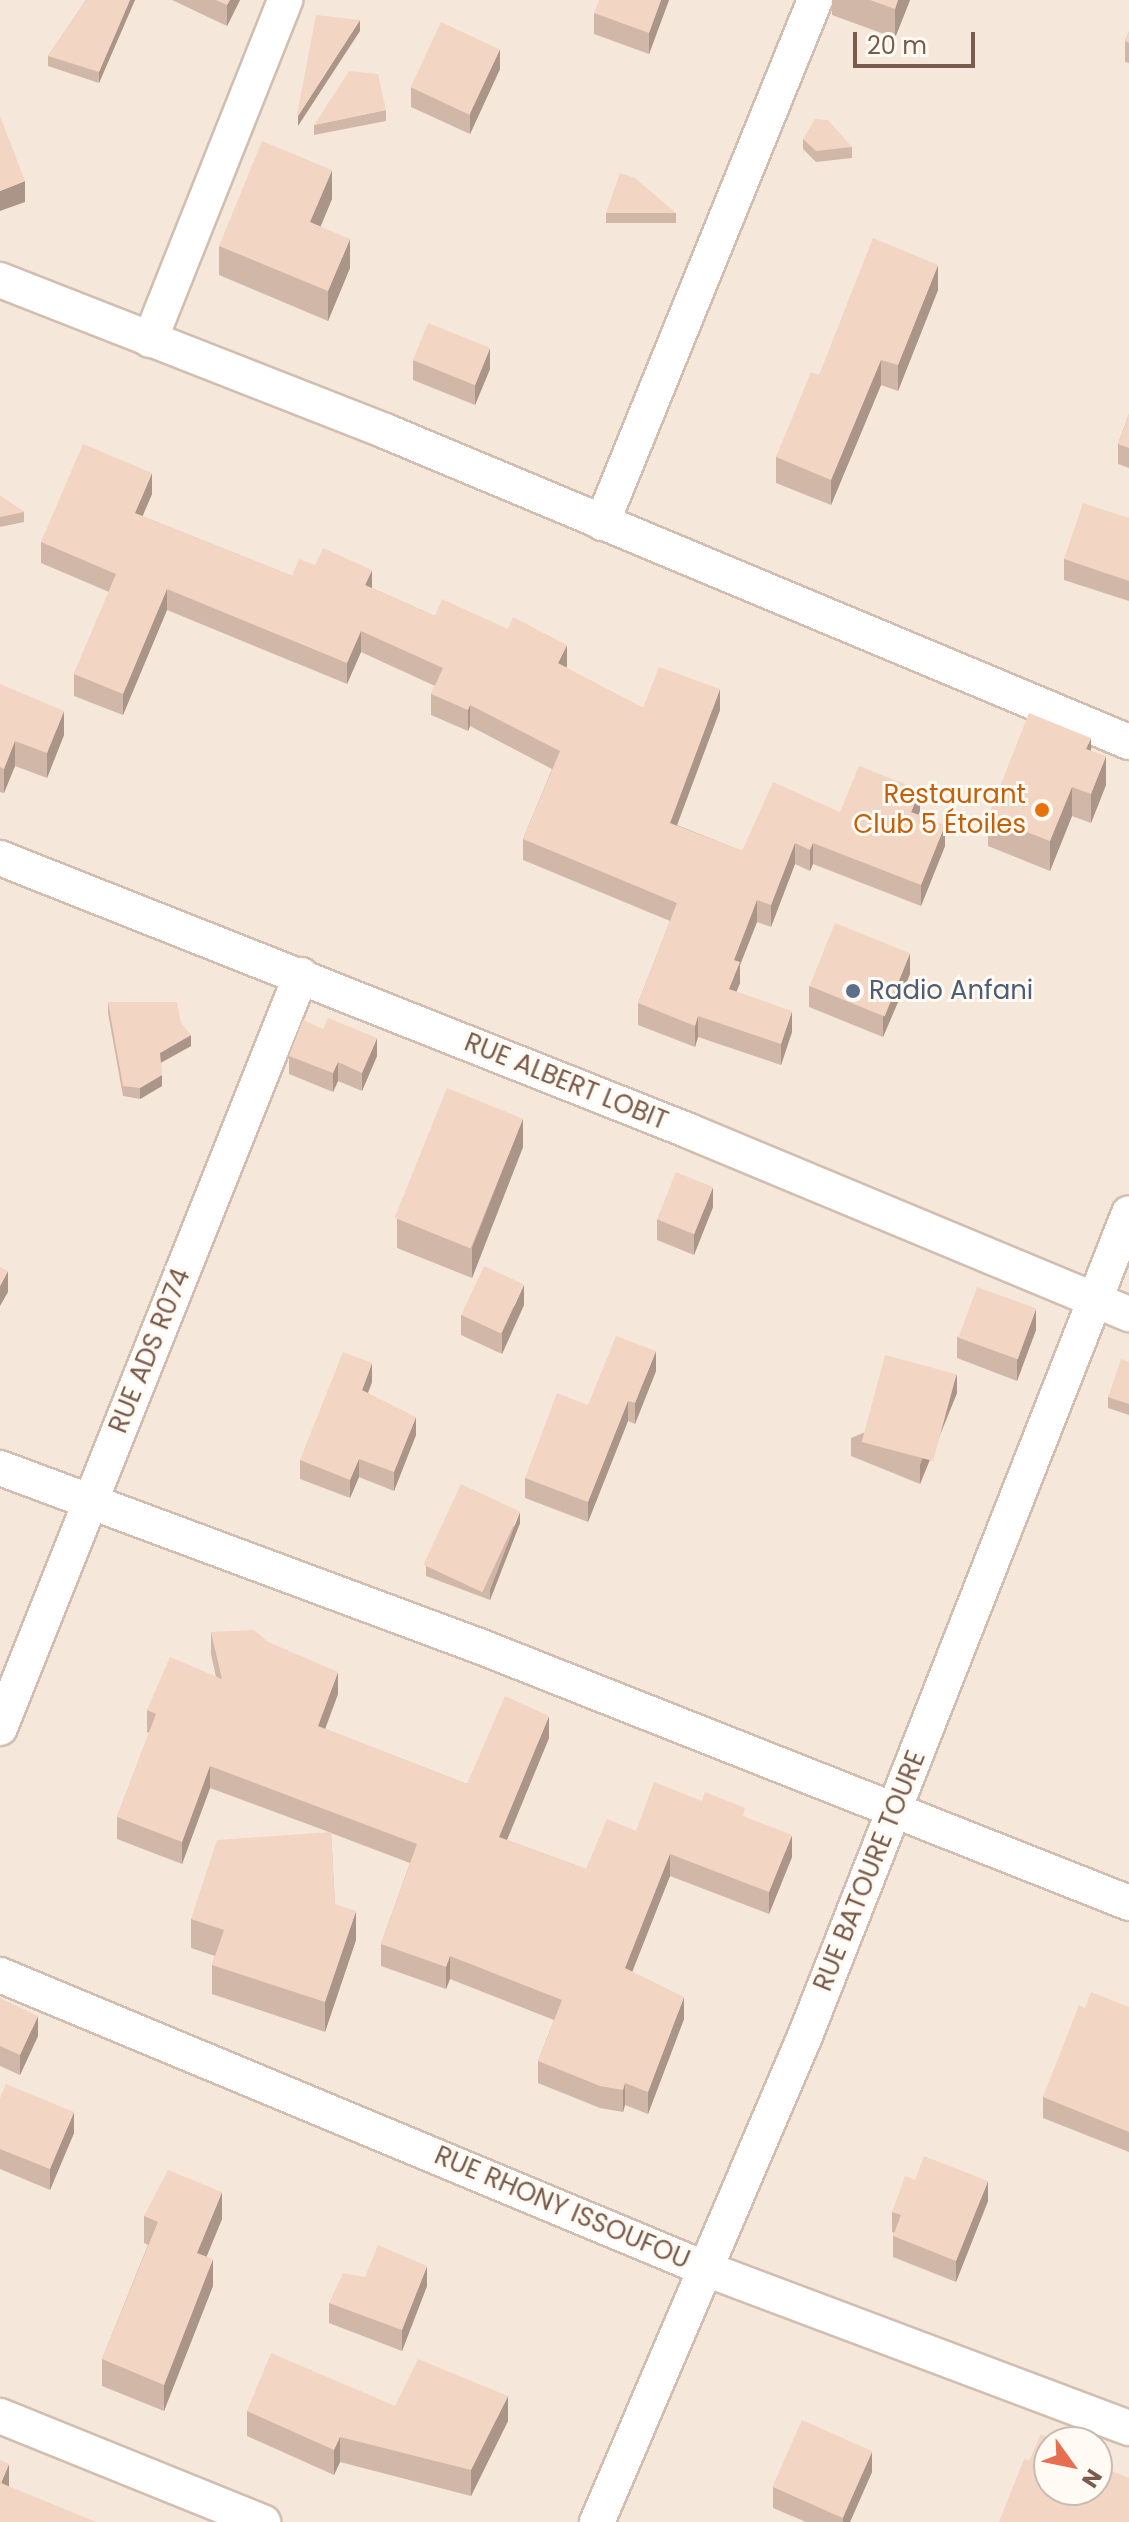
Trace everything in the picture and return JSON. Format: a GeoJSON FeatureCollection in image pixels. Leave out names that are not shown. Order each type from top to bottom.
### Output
{"type":"FeatureCollection","features":[{"type":"Feature","properties":{"kind":"street"},"geometry":{"type":"LineString","coordinates":[[150,340],[285,0]]}},
{"type":"Feature","properties":{"kind":"street"},"geometry":{"type":"LineString","coordinates":[[602,523],[815,0]]}},
{"type":"Feature","properties":{"kind":"street"},"geometry":{"type":"LineString","coordinates":[[0,280],[602,523],[1129,742]]}},
{"type":"Feature","properties":{"kind":"street","name":"RUE ALBERT LOBIT"},"geometry":{"type":"LineString","coordinates":[[0,858],[301,975],[1129,1314]]}},
{"type":"Feature","properties":{"kind":"street","name":"RUE ADS R074"},"geometry":{"type":"LineString","coordinates":[[0,1728],[301,975]]}},
{"type":"Feature","properties":{"kind":"street","name":"RUE BATOURE TOURE"},"geometry":{"type":"LineString","coordinates":[[597,2522],[706,2269],[895,1808],[1129,1213]]}},
{"type":"Feature","properties":{"kind":"street"},"geometry":{"type":"LineString","coordinates":[[0,1468],[479,1646],[1129,1903]]}},
{"type":"Feature","properties":{"kind":"street","name":"RUE RHONY ISSOUFOU"},"geometry":{"type":"LineString","coordinates":[[0,1975],[706,2269],[1129,2428]]}},
{"type":"Feature","properties":{"kind":"street"},"geometry":{"type":"LineString","coordinates":[[0,2416],[263,2522]]}},
{"type":"Feature","properties":{"kind":"shaded area"},"geometry":{"type":"Polygon","coordinates":[[[0,0],[1129,0],[1129,2522],[0,2522],[0,0]]]}},
{"type":"Feature","properties":{"kind":"building"},"geometry":{"type":"Polygon","coordinates":[[[86,0],[130,0],[99,72],[48,56],[86,0]]]}},
{"type":"Feature","properties":{"kind":"building"},"geometry":{"type":"Polygon","coordinates":[[[599,0],[661,0],[649,33],[594,13],[599,0]]]}},
{"type":"Feature","properties":{"kind":"building"},"geometry":{"type":"Polygon","coordinates":[[[870,0],[898,0],[895,9],[870,0]]]}},
{"type":"Feature","properties":{"kind":"building"},"geometry":{"type":"Polygon","coordinates":[[[316,15],[360,20],[298,116],[297,115],[316,15]]]}},
{"type":"Feature","properties":{"kind":"building"},"geometry":{"type":"Polygon","coordinates":[[[441,22],[500,49],[469,115],[411,87],[441,22]]]}},
{"type":"Feature","properties":{"kind":"building"},"geometry":{"type":"Polygon","coordinates":[[[349,71],[378,74],[386,110],[314,125],[349,71]]]}},
{"type":"Feature","properties":{"kind":"building"},"geometry":{"type":"Polygon","coordinates":[[[0,116],[25,181],[0,191],[0,116]]]}},
{"type":"Feature","properties":{"kind":"building"},"geometry":{"type":"Polygon","coordinates":[[[815,119],[828,120],[852,147],[816,151],[803,139],[815,119]]]}},
{"type":"Feature","properties":{"kind":"building"},"geometry":{"type":"Polygon","coordinates":[[[262,141],[332,170],[310,222],[350,239],[328,291],[219,246],[262,141]]]}},
{"type":"Feature","properties":{"kind":"building"},"geometry":{"type":"Polygon","coordinates":[[[620,173],[635,178],[676,213],[606,213],[620,173]]]}},
{"type":"Feature","properties":{"kind":"building"},"geometry":{"type":"Polygon","coordinates":[[[873,238],[938,265],[898,365],[881,360],[831,480],[776,457],[811,372],[819,375],[873,238]]]}},
{"type":"Feature","properties":{"kind":"building"},"geometry":{"type":"Polygon","coordinates":[[[428,323],[490,348],[475,385],[413,360],[428,323]]]}},
{"type":"Feature","properties":{"kind":"building"},"geometry":{"type":"Polygon","coordinates":[[[1129,414],[1129,448],[1118,444],[1129,414]]]}},
{"type":"Feature","properties":{"kind":"building"},"geometry":{"type":"Polygon","coordinates":[[[83,444],[152,473],[135,513],[292,576],[299,559],[315,565],[323,548],[372,570],[365,585],[435,616],[442,599],[508,629],[513,617],[567,645],[558,663],[643,708],[659,667],[720,689],[670,823],[742,851],[773,782],[840,812],[859,766],[920,790],[911,812],[945,825],[921,885],[813,843],[810,850],[795,843],[771,905],[757,900],[734,960],[740,962],[729,989],[792,1011],[781,1044],[698,1016],[695,1026],[638,1003],[677,903],[523,839],[560,751],[470,705],[468,710],[431,694],[443,668],[361,631],[347,663],[167,589],[123,694],[74,674],[116,574],[41,542],[83,444]]]}},
{"type":"Feature","properties":{"kind":"building"},"geometry":{"type":"Polygon","coordinates":[[[0,496],[24,512],[0,517],[0,496]]]}},
{"type":"Feature","properties":{"kind":"building"},"geometry":{"type":"Polygon","coordinates":[[[1083,503],[1129,518],[1129,581],[1064,559],[1083,503]]]}},
{"type":"Feature","properties":{"kind":"building"},"geometry":{"type":"Polygon","coordinates":[[[0,684],[64,711],[47,753],[15,741],[4,769],[0,767],[0,684]]]}},
{"type":"Feature","properties":{"kind":"building"},"geometry":{"type":"Polygon","coordinates":[[[1029,713],[1091,738],[1086,749],[1106,756],[1091,794],[1072,787],[1050,841],[988,817],[1029,713]]]}},
{"type":"Feature","properties":{"kind":"building"},"geometry":{"type":"Polygon","coordinates":[[[835,923],[910,953],[885,1016],[810,986],[835,923]]]}},
{"type":"Feature","properties":{"kind":"building"},"geometry":{"type":"Polygon","coordinates":[[[108,1002],[177,1002],[181,1023],[191,1035],[160,1053],[162,1075],[140,1088],[123,1086],[108,1002]]]}},
{"type":"Feature","properties":{"kind":"building"},"geometry":{"type":"Polygon","coordinates":[[[328,1018],[377,1038],[362,1073],[338,1062],[333,1073],[289,1056],[303,1020],[323,1029],[328,1018]]]}},
{"type":"Feature","properties":{"kind":"building"},"geometry":{"type":"Polygon","coordinates":[[[447,1088],[523,1119],[471,1249],[395,1218],[447,1088]]]}},
{"type":"Feature","properties":{"kind":"building"},"geometry":{"type":"Polygon","coordinates":[[[676,1172],[713,1187],[694,1234],[657,1219],[676,1172]]]}},
{"type":"Feature","properties":{"kind":"building"},"geometry":{"type":"Polygon","coordinates":[[[484,1266],[524,1285],[501,1334],[461,1315],[484,1266]]]}},
{"type":"Feature","properties":{"kind":"building"},"geometry":{"type":"Polygon","coordinates":[[[0,1267],[8,1271],[0,1286],[0,1267]]]}},
{"type":"Feature","properties":{"kind":"building"},"geometry":{"type":"Polygon","coordinates":[[[977,1287],[1036,1309],[1018,1359],[959,1338],[977,1287]]]}},
{"type":"Feature","properties":{"kind":"building"},"geometry":{"type":"Polygon","coordinates":[[[616,1336],[656,1351],[635,1403],[628,1401],[588,1502],[525,1478],[557,1393],[588,1405],[616,1336]]]}},
{"type":"Feature","properties":{"kind":"building"},"geometry":{"type":"Polygon","coordinates":[[[343,1352],[372,1363],[362,1390],[416,1417],[394,1472],[359,1459],[350,1480],[300,1460],[343,1352]]]}},
{"type":"Feature","properties":{"kind":"building"},"geometry":{"type":"Polygon","coordinates":[[[885,1355],[956,1374],[933,1461],[862,1442],[885,1355]]]}},
{"type":"Feature","properties":{"kind":"building"},"geometry":{"type":"Polygon","coordinates":[[[1121,1359],[1129,1362],[1129,1404],[1108,1397],[1121,1359]]]}},
{"type":"Feature","properties":{"kind":"building"},"geometry":{"type":"Polygon","coordinates":[[[461,1484],[520,1511],[482,1592],[423,1565],[461,1484]]]}},
{"type":"Feature","properties":{"kind":"building"},"geometry":{"type":"Polygon","coordinates":[[[254,1630],[268,1642],[338,1672],[318,1726],[467,1784],[505,1696],[549,1716],[499,1837],[586,1869],[607,1819],[636,1831],[654,1782],[702,1801],[705,1792],[745,1808],[743,1816],[792,1835],[769,1892],[670,1854],[625,1968],[684,1997],[648,2092],[625,2083],[623,2090],[600,2086],[538,2061],[562,2000],[450,1956],[446,1967],[381,1944],[417,1844],[210,1766],[182,1842],[117,1817],[156,1714],[147,1710],[170,1657],[222,1679],[211,1632],[254,1630]]]}},
{"type":"Feature","properties":{"kind":"building"},"geometry":{"type":"Polygon","coordinates":[[[331,1832],[335,1904],[356,1911],[325,2002],[212,1965],[224,1930],[191,1919],[217,1840],[331,1832]]]}},
{"type":"Feature","properties":{"kind":"building"},"geometry":{"type":"Polygon","coordinates":[[[1091,1992],[1129,2007],[1129,2132],[1043,2097],[1079,2005],[1085,2008],[1091,1992]]]}},
{"type":"Feature","properties":{"kind":"building"},"geometry":{"type":"Polygon","coordinates":[[[0,1998],[38,2016],[20,2055],[0,2046],[0,1998]]]}},
{"type":"Feature","properties":{"kind":"building"},"geometry":{"type":"Polygon","coordinates":[[[6,2084],[74,2112],[50,2169],[0,2149],[0,2098],[6,2084]]]}},
{"type":"Feature","properties":{"kind":"building"},"geometry":{"type":"Polygon","coordinates":[[[924,2156],[988,2181],[956,2261],[893,2236],[901,2215],[892,2212],[905,2176],[915,2180],[924,2156]]]}},
{"type":"Feature","properties":{"kind":"building"},"geometry":{"type":"Polygon","coordinates":[[[168,2170],[222,2192],[197,2253],[213,2259],[164,2385],[102,2359],[158,2222],[144,2216],[168,2170]]]}},
{"type":"Feature","properties":{"kind":"building"},"geometry":{"type":"Polygon","coordinates":[[[378,2245],[427,2266],[402,2330],[329,2303],[343,2273],[365,2277],[378,2245]]]}},
{"type":"Feature","properties":{"kind":"building"},"geometry":{"type":"Polygon","coordinates":[[[271,2353],[395,2406],[418,2359],[508,2396],[471,2470],[340,2437],[334,2450],[247,2411],[271,2353]]]}},
{"type":"Feature","properties":{"kind":"building"},"geometry":{"type":"Polygon","coordinates":[[[802,2420],[872,2451],[843,2518],[772,2487],[802,2420]]]}},
{"type":"Feature","properties":{"kind":"building"},"geometry":{"type":"Polygon","coordinates":[[[1033,2452],[1033,2506],[1113,2506],[1113,2472],[1129,2478],[1129,2522],[999,2522],[1024,2459],[1029,2461],[1033,2452]]]}},
{"type":"Feature","properties":{"kind":"building"},"geometry":{"type":"Polygon","coordinates":[[[0,2460],[9,2464],[1,2483],[96,2522],[0,2522],[0,2460]]]}},
{"type":"Feature","properties":{"kind":"place","name":"Restaurant Club 5 Étoiles"},"geometry":{"type":"Point","coordinates":[1042,810]}},
{"type":"Feature","properties":{"kind":"place","name":"Radio Anfani"},"geometry":{"type":"Point","coordinates":[853,991]}}]}
